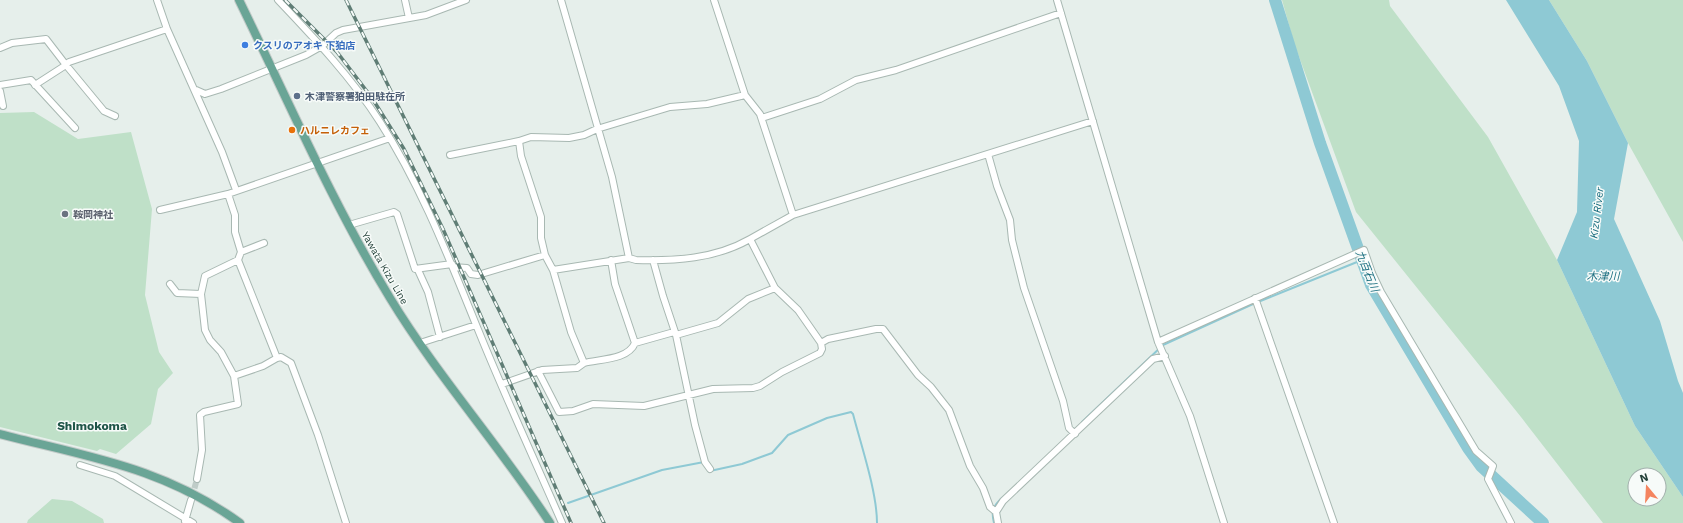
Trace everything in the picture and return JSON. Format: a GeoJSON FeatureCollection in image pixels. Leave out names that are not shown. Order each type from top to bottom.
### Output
{"type":"FeatureCollection","features":[{"type":"Feature","properties":{"kind":"main road","name":"Yawata Kizu Line"},"geometry":{"type":"LineString","coordinates":[[239,0],[349,225],[383,287],[420,343],[532,495],[550,523]]}},
{"type":"Feature","properties":{"kind":"main road"},"geometry":{"type":"LineString","coordinates":[[0,434],[96,457],[141,471],[192,493],[240,523]]}},
{"type":"Feature","properties":{"kind":"street"},"geometry":{"type":"LineString","coordinates":[[157,0],[167,29],[185,71],[196,90],[236,190]]}},
{"type":"Feature","properties":{"kind":"street"},"geometry":{"type":"LineString","coordinates":[[278,0],[322,46],[357,88],[390,138],[413,181],[452,266],[562,523]]}},
{"type":"Feature","properties":{"kind":"street"},"geometry":{"type":"LineString","coordinates":[[405,0],[409,18]]}},
{"type":"Feature","properties":{"kind":"street"},"geometry":{"type":"LineString","coordinates":[[196,90],[205,94],[272,69],[306,55],[322,46],[336,33],[343,30],[426,15],[466,0]]}},
{"type":"Feature","properties":{"kind":"street"},"geometry":{"type":"LineString","coordinates":[[561,0],[614,184],[630,258]]}},
{"type":"Feature","properties":{"kind":"street"},"geometry":{"type":"LineString","coordinates":[[714,0],[745,94],[762,118],[793,215]]}},
{"type":"Feature","properties":{"kind":"street"},"geometry":{"type":"LineString","coordinates":[[1057,0],[1158,342],[1190,416],[1224,523]]}},
{"type":"Feature","properties":{"kind":"street"},"geometry":{"type":"LineString","coordinates":[[762,118],[820,99],[856,80],[896,70],[1061,12]]}},
{"type":"Feature","properties":{"kind":"street"},"geometry":{"type":"LineString","coordinates":[[35,85],[69,62],[167,29]]}},
{"type":"Feature","properties":{"kind":"street"},"geometry":{"type":"LineString","coordinates":[[0,48],[12,43],[46,39],[104,111],[115,116]]}},
{"type":"Feature","properties":{"kind":"street"},"geometry":{"type":"LineString","coordinates":[[0,85],[31,80],[75,128]]}},
{"type":"Feature","properties":{"kind":"street"},"geometry":{"type":"LineString","coordinates":[[0,91],[3,106]]}},
{"type":"Feature","properties":{"kind":"street"},"geometry":{"type":"LineString","coordinates":[[450,155],[519,141],[531,137],[542,136],[568,138],[584,135],[597,129],[670,107],[706,104],[745,94]]}},
{"type":"Feature","properties":{"kind":"street"},"geometry":{"type":"LineString","coordinates":[[553,270],[630,258],[684,260],[699,257],[750,239],[793,215],[1093,122]]}},
{"type":"Feature","properties":{"kind":"street"},"geometry":{"type":"LineString","coordinates":[[160,210],[228,194],[390,138]]}},
{"type":"Feature","properties":{"kind":"street"},"geometry":{"type":"LineString","coordinates":[[519,141],[521,156],[541,217],[541,238],[545,255],[553,270],[570,332],[584,363]]}},
{"type":"Feature","properties":{"kind":"street"},"geometry":{"type":"LineString","coordinates":[[988,154],[997,186],[1010,220],[1012,240],[1024,288],[1063,401],[1069,428],[1074,434]]}},
{"type":"Feature","properties":{"kind":"street"},"geometry":{"type":"LineString","coordinates":[[228,194],[235,215],[235,232],[241,252],[238,260],[277,358]]}},
{"type":"Feature","properties":{"kind":"street"},"geometry":{"type":"LineString","coordinates":[[349,225],[394,212],[397,214],[415,269],[418,270],[428,292],[440,337]]}},
{"type":"Feature","properties":{"kind":"street"},"geometry":{"type":"LineString","coordinates":[[538,371],[556,407],[559,412],[563,413],[599,403],[644,406],[713,389],[760,386],[782,372],[820,354],[822,349],[821,343],[798,310],[775,288],[750,239]]}},
{"type":"Feature","properties":{"kind":"street"},"geometry":{"type":"LineString","coordinates":[[241,252],[264,243]]}},
{"type":"Feature","properties":{"kind":"street"},"geometry":{"type":"LineString","coordinates":[[1158,342],[1364,250],[1372,273],[1381,292],[1476,451],[1493,466],[1488,479],[1511,523]]}},
{"type":"Feature","properties":{"kind":"street"},"geometry":{"type":"LineString","coordinates":[[418,270],[452,266],[467,268],[471,274],[478,275],[545,255]]}},
{"type":"Feature","properties":{"kind":"street"},"geometry":{"type":"LineString","coordinates":[[197,479],[202,450],[200,415],[204,412],[238,404],[234,376],[221,352],[210,340],[205,330],[202,294],[205,276],[238,260]]}},
{"type":"Feature","properties":{"kind":"street"},"geometry":{"type":"LineString","coordinates":[[611,260],[615,284],[635,343]]}},
{"type":"Feature","properties":{"kind":"street"},"geometry":{"type":"LineString","coordinates":[[654,260],[675,334],[705,462],[710,469]]}},
{"type":"Feature","properties":{"kind":"street"},"geometry":{"type":"LineString","coordinates":[[170,284],[177,293],[202,294]]}},
{"type":"Feature","properties":{"kind":"street"},"geometry":{"type":"LineString","coordinates":[[502,384],[538,371],[577,368],[584,363],[623,356],[631,350],[635,343],[718,323],[748,299],[775,288]]}},
{"type":"Feature","properties":{"kind":"street"},"geometry":{"type":"LineString","coordinates":[[1256,298],[1334,523]]}},
{"type":"Feature","properties":{"kind":"street"},"geometry":{"type":"LineString","coordinates":[[420,343],[476,325]]}},
{"type":"Feature","properties":{"kind":"street"},"geometry":{"type":"LineString","coordinates":[[821,343],[835,337],[883,329],[918,375],[931,387],[949,410],[970,466],[983,488],[990,507],[996,512],[998,523]]}},
{"type":"Feature","properties":{"kind":"street"},"geometry":{"type":"LineString","coordinates":[[996,512],[1003,501],[1153,359],[1165,356]]}},
{"type":"Feature","properties":{"kind":"street"},"geometry":{"type":"LineString","coordinates":[[234,376],[263,366],[281,357],[291,363],[318,435],[346,523]]}},
{"type":"Feature","properties":{"kind":"street"},"geometry":{"type":"LineString","coordinates":[[80,465],[115,476],[185,521],[193,523]]}},
{"type":"Feature","properties":{"kind":"street"},"geometry":{"type":"LineString","coordinates":[[185,521],[191,500]]}},
{"type":"Feature","properties":{"kind":"green space"},"geometry":{"type":"Polygon","coordinates":[[[1282,0],[1389,0],[1390,6],[1488,137],[1557,260],[1635,426],[1663,467],[1627,467],[1627,507],[1667,507],[1667,473],[1683,497],[1683,523],[1603,523],[1521,417],[1356,212],[1294,43],[1282,0]]]}},
{"type":"Feature","properties":{"kind":"green space"},"geometry":{"type":"Polygon","coordinates":[[[1549,0],[1683,0],[1683,242],[1628,143],[1587,61],[1549,0]]]}},
{"type":"Feature","properties":{"kind":"green space"},"geometry":{"type":"Polygon","coordinates":[[[34,112],[78,139],[131,132],[152,209],[145,295],[159,352],[173,373],[158,389],[151,424],[116,454],[100,449],[97,451],[0,427],[0,113],[34,112]]]}},
{"type":"Feature","properties":{"kind":"green space"},"geometry":{"type":"Polygon","coordinates":[[[52,499],[72,501],[103,519],[104,523],[27,523],[28,520],[52,499]]]}},
{"type":"Feature","properties":{"kind":"water","name":"木津川"},"geometry":{"type":"Polygon","coordinates":[[[1506,0],[1549,0],[1587,61],[1628,143],[1614,219],[1660,321],[1683,393],[1683,497],[1667,473],[1667,467],[1663,467],[1635,426],[1557,260],[1577,212],[1579,141],[1559,86],[1506,0]]]}},
{"type":"Feature","properties":{"kind":"waterway","name":"九百石川"},"geometry":{"type":"LineString","coordinates":[[1275,0],[1320,143],[1371,285],[1468,448],[1481,466],[1543,523]]}},
{"type":"Feature","properties":{"kind":"waterway"},"geometry":{"type":"LineString","coordinates":[[1082,422],[1163,345],[1253,304],[1362,260]]}},
{"type":"Feature","properties":{"kind":"waterway"},"geometry":{"type":"LineString","coordinates":[[710,471],[742,464],[772,453],[788,435],[827,418],[851,412],[853,414],[872,483],[877,523]]}},
{"type":"Feature","properties":{"kind":"waterway"},"geometry":{"type":"LineString","coordinates":[[568,503],[662,470],[704,462]]}},
{"type":"Feature","properties":{"kind":"waterway"},"geometry":{"type":"LineString","coordinates":[[994,523],[994,509],[1002,498]]}},
{"type":"Feature","properties":{"kind":"tunnel"},"geometry":{"type":"LineString","coordinates":[[192,497],[197,479]]}},
{"type":"Feature","properties":{"kind":"railway"},"geometry":{"type":"LineString","coordinates":[[285,0],[337,52],[372,98],[404,149],[443,229],[571,523]]}},
{"type":"Feature","properties":{"kind":"railway"},"geometry":{"type":"LineString","coordinates":[[346,0],[604,523]]}},
{"type":"Feature","properties":{"kind":"place","name":"クスリのアオキ 下狛店"},"geometry":{"type":"Point","coordinates":[245,45]}},
{"type":"Feature","properties":{"kind":"place","name":"木津警察署狛田駐在所"},"geometry":{"type":"Point","coordinates":[297,96]}},
{"type":"Feature","properties":{"kind":"place","name":"ハルニレカフェ"},"geometry":{"type":"Point","coordinates":[292,130]}},
{"type":"Feature","properties":{"kind":"place","name":"鞍岡神社"},"geometry":{"type":"Point","coordinates":[65,214]}},
{"type":"Feature","properties":{"kind":"district","name":"Shimokoma"},"geometry":{"type":"Point","coordinates":[92,426]}},
{"type":"Feature","properties":{"kind":"water label","name":"Kizu River"},"geometry":{"type":"Point","coordinates":[1597,213]}}]}
